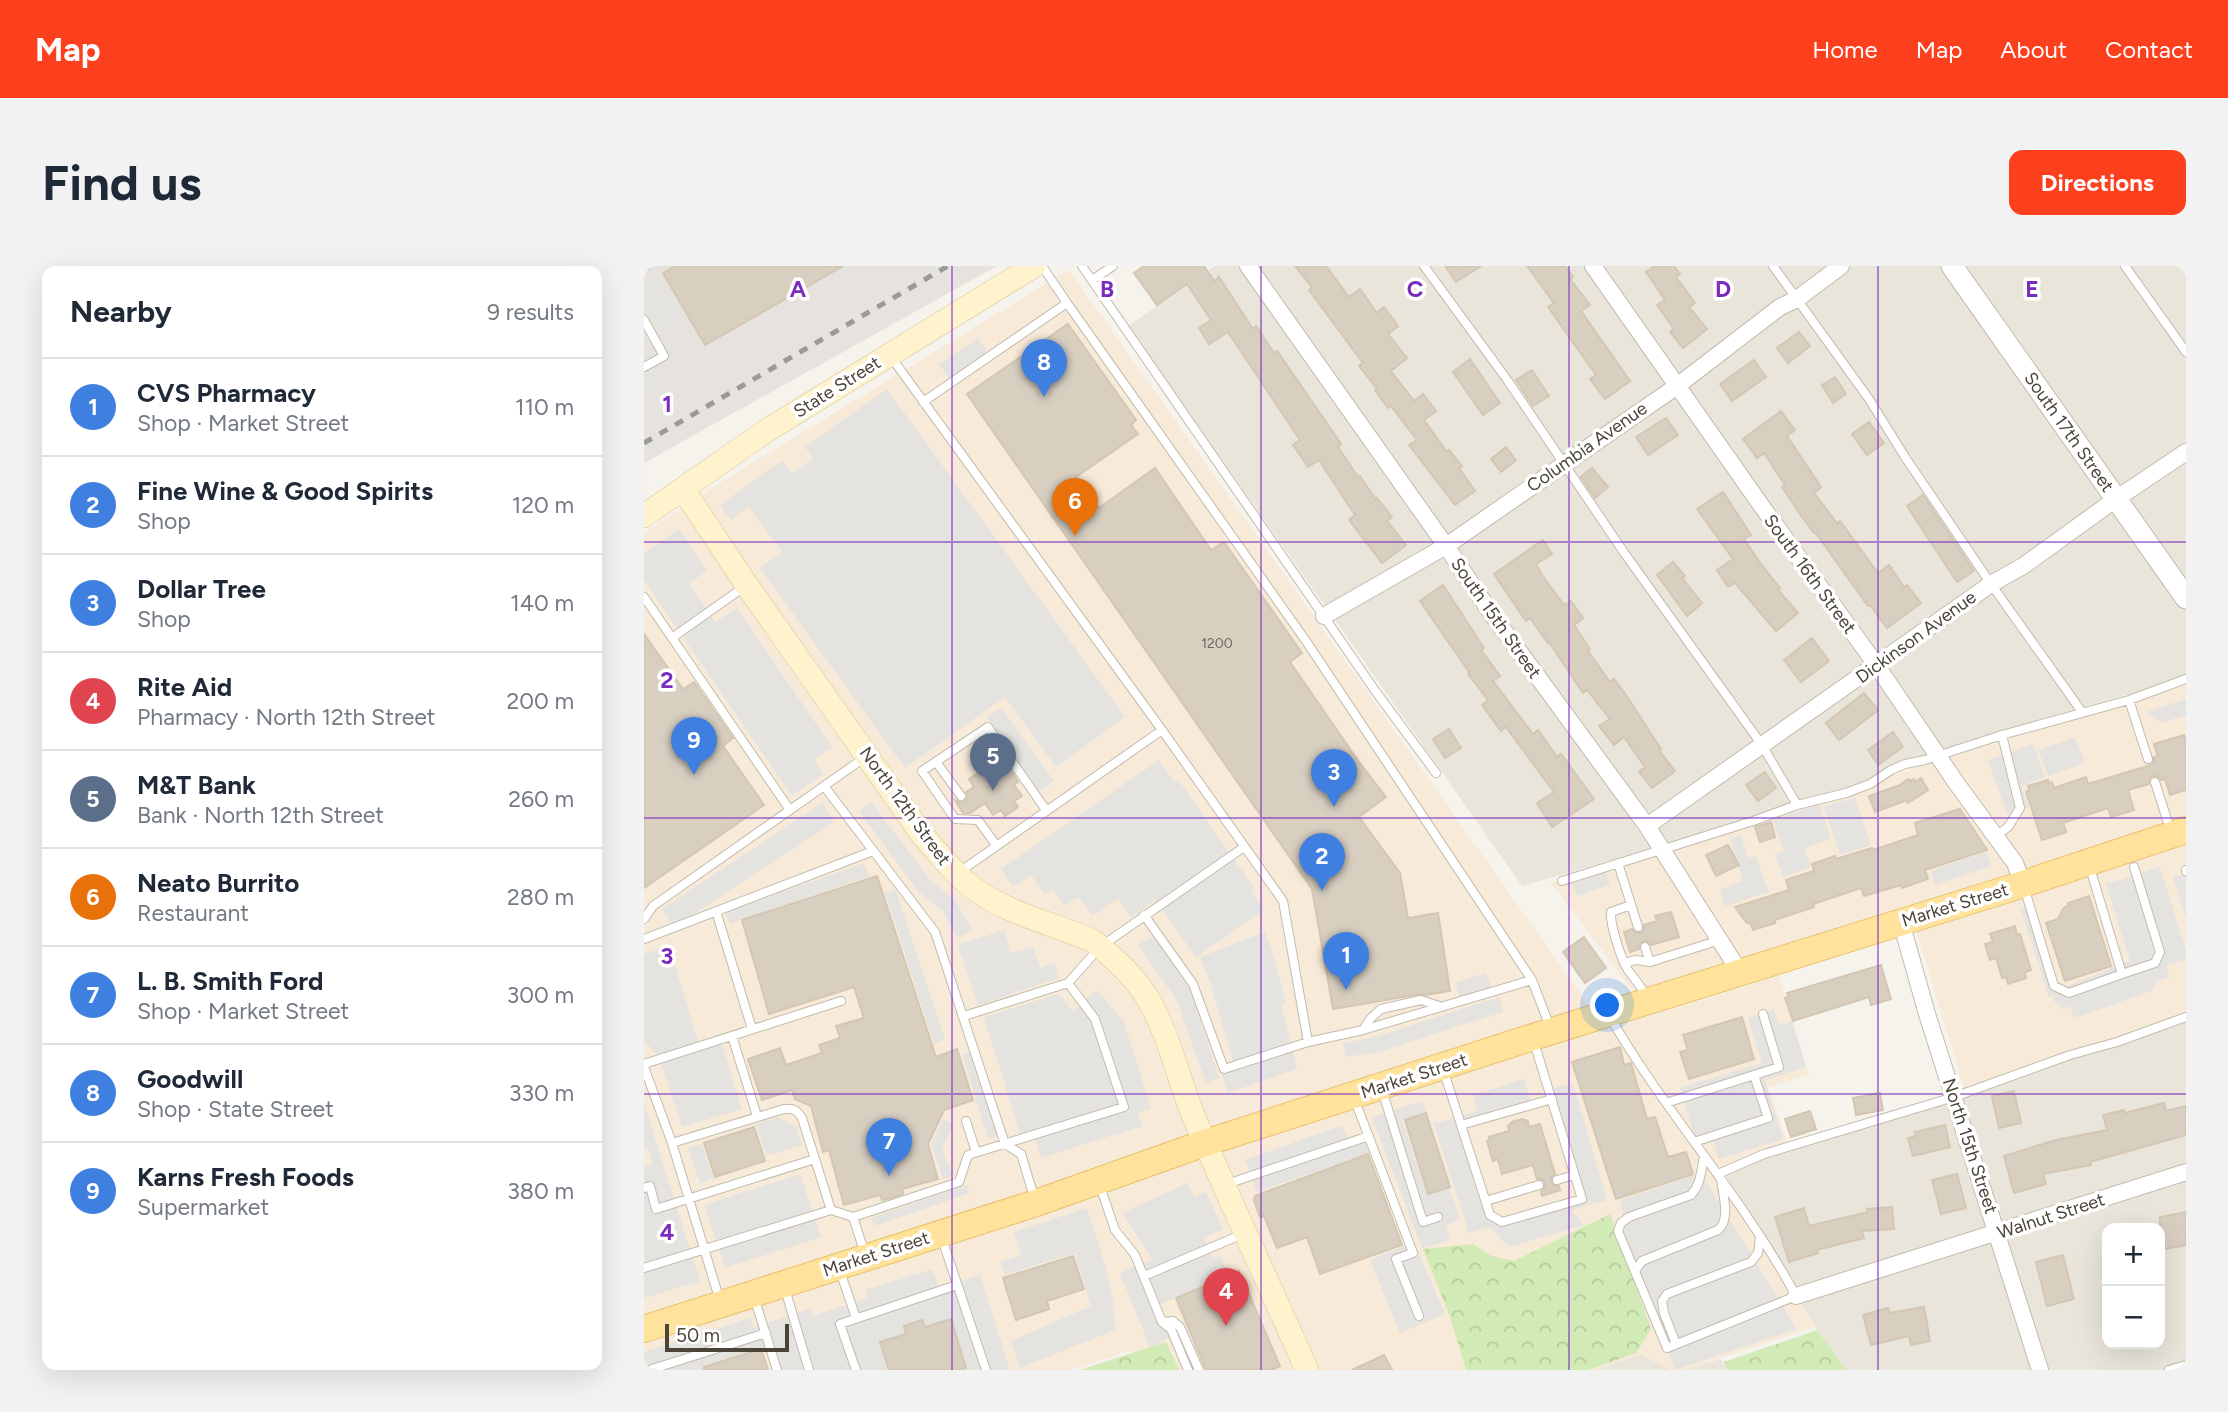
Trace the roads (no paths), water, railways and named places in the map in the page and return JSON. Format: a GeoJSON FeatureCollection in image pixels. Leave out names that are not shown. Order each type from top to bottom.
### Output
{"type":"FeatureCollection","features":[{"type":"Feature","properties":{"kind":"main road","name":"State Street"},"geometry":{"type":"LineString","coordinates":[[644,516],[766,431],[1034,266]]}},
{"type":"Feature","properties":{"kind":"main road","name":"North 12th Street"},"geometry":{"type":"LineString","coordinates":[[683,489],[747,585],[923,835],[957,874],[970,886],[997,902],[1066,929],[1100,947],[1128,972],[1152,1006],[1205,1143],[1307,1370]]}},
{"type":"Feature","properties":{"kind":"main road","name":"Market Street"},"geometry":{"type":"LineString","coordinates":[[644,1329],[1036,1203],[1205,1143],[1381,1086],[2179,833]]}},
{"type":"Feature","properties":{"kind":"street","name":"South 15th Street"},"geometry":{"type":"LineString","coordinates":[[1248,266],[1491,613],[1647,827],[1740,972]]}},
{"type":"Feature","properties":{"kind":"street","name":"South 16th Street"},"geometry":{"type":"LineString","coordinates":[[1593,266],[2015,863],[2023,884]]}},
{"type":"Feature","properties":{"kind":"street","name":"Columbia Avenue"},"geometry":{"type":"LineString","coordinates":[[1324,616],[1446,546],[1677,386],[1780,307],[1797,299],[1841,266]]}},
{"type":"Feature","properties":{"kind":"street","name":"South 17th Street"},"geometry":{"type":"LineString","coordinates":[[1952,266],[2186,598]]}},
{"type":"Feature","properties":{"kind":"street","name":"Dickinson Avenue"},"geometry":{"type":"LineString","coordinates":[[1647,827],[1991,584],[2023,566],[2186,452]]}},
{"type":"Feature","properties":{"kind":"street","name":"North 15th Street"},"geometry":{"type":"LineString","coordinates":[[1900,922],[2040,1370]]}},
{"type":"Feature","properties":{"kind":"street","name":"Walnut Street"},"geometry":{"type":"LineString","coordinates":[[1796,1296],[2186,1172]]}},
{"type":"Feature","properties":{"kind":"lane"},"geometry":{"type":"LineString","coordinates":[[1042,266],[1306,641],[1532,980],[1552,1098],[1582,1199],[1502,1222],[1490,1215],[1442,1067]]}},
{"type":"Feature","properties":{"kind":"lane"},"geometry":{"type":"LineString","coordinates":[[1082,266],[1376,692],[1436,773]]}},
{"type":"Feature","properties":{"kind":"lane"},"geometry":{"type":"LineString","coordinates":[[1092,279],[1113,266]]}},
{"type":"Feature","properties":{"kind":"lane"},"geometry":{"type":"LineString","coordinates":[[1424,266],[1508,381],[1625,554],[1762,745],[1797,805]]}},
{"type":"Feature","properties":{"kind":"lane"},"geometry":{"type":"LineString","coordinates":[[1773,266],[1868,399],[1991,584],[2082,712]]}},
{"type":"Feature","properties":{"kind":"lane"},"geometry":{"type":"LineString","coordinates":[[2125,266],[2186,352]]}},
{"type":"Feature","properties":{"kind":"lane"},"geometry":{"type":"LineString","coordinates":[[923,402],[1068,303]]}},
{"type":"Feature","properties":{"kind":"lane"},"geometry":{"type":"LineString","coordinates":[[644,320],[664,356],[644,367]]}},
{"type":"Feature","properties":{"kind":"lane"},"geometry":{"type":"LineString","coordinates":[[889,355],[1283,901],[1308,1042]]}},
{"type":"Feature","properties":{"kind":"lane"},"geometry":{"type":"LineString","coordinates":[[672,638],[747,585]]}},
{"type":"Feature","properties":{"kind":"lane"},"geometry":{"type":"LineString","coordinates":[[644,597],[790,810]]}},
{"type":"Feature","properties":{"kind":"lane"},"geometry":{"type":"LineString","coordinates":[[1562,881],[1797,805],[1846,793],[1870,784],[1905,764],[1938,757],[2002,735],[2129,700],[2186,679]]}},
{"type":"Feature","properties":{"kind":"lane"},"geometry":{"type":"LineString","coordinates":[[2129,700],[2148,759]]}},
{"type":"Feature","properties":{"kind":"lane"},"geometry":{"type":"LineString","coordinates":[[978,820],[955,819],[922,771],[988,727],[1046,810]]}},
{"type":"Feature","properties":{"kind":"lane"},"geometry":{"type":"LineString","coordinates":[[957,874],[1162,730]]}},
{"type":"Feature","properties":{"kind":"lane"},"geometry":{"type":"LineString","coordinates":[[1996,836],[2008,827],[2020,808],[2002,735]]}},
{"type":"Feature","properties":{"kind":"lane"},"geometry":{"type":"LineString","coordinates":[[644,919],[653,906],[868,756]]}},
{"type":"Feature","properties":{"kind":"lane"},"geometry":{"type":"LineString","coordinates":[[936,762],[961,796]]}},
{"type":"Feature","properties":{"kind":"lane"},"geometry":{"type":"LineString","coordinates":[[2155,782],[2179,833]]}},
{"type":"Feature","properties":{"kind":"lane"},"geometry":{"type":"LineString","coordinates":[[824,786],[936,932],[1004,1144],[1021,1154],[1036,1203]]}},
{"type":"Feature","properties":{"kind":"lane"},"geometry":{"type":"LineString","coordinates":[[972,812],[996,845]]}},
{"type":"Feature","properties":{"kind":"lane"},"geometry":{"type":"LineString","coordinates":[[964,1016],[1068,984],[1100,947],[1244,847]]}},
{"type":"Feature","properties":{"kind":"lane"},"geometry":{"type":"LineString","coordinates":[[644,939],[873,852]]}},
{"type":"Feature","properties":{"kind":"lane"},"geometry":{"type":"LineString","coordinates":[[1618,863],[1638,927]]}},
{"type":"Feature","properties":{"kind":"lane"},"geometry":{"type":"LineString","coordinates":[[2088,863],[2122,974]]}},
{"type":"Feature","properties":{"kind":"lane"},"geometry":{"type":"LineString","coordinates":[[2023,884],[2054,986],[2069,993],[2155,962],[2160,951],[2134,867]]}},
{"type":"Feature","properties":{"kind":"lane"},"geometry":{"type":"LineString","coordinates":[[1631,905],[1611,912],[1610,916],[1624,963],[1641,985],[1649,1002]]}},
{"type":"Feature","properties":{"kind":"lane"},"geometry":{"type":"LineString","coordinates":[[716,911],[752,1029]]}},
{"type":"Feature","properties":{"kind":"lane"},"geometry":{"type":"LineString","coordinates":[[1144,915],[1193,984],[1224,1069],[1308,1042],[1363,1030],[1532,980]]}},
{"type":"Feature","properties":{"kind":"lane"},"geometry":{"type":"LineString","coordinates":[[1624,963],[1636,960],[1650,962],[1720,940]]}},
{"type":"Feature","properties":{"kind":"lane"},"geometry":{"type":"LineString","coordinates":[[1645,947],[1650,962]]}},
{"type":"Feature","properties":{"kind":"lane"},"geometry":{"type":"LineString","coordinates":[[644,1268],[831,1210],[853,1217],[959,1182],[968,1155],[1124,1107],[1095,1018],[1068,984]]}},
{"type":"Feature","properties":{"kind":"lane"},"geometry":{"type":"LineString","coordinates":[[1363,1030],[1381,1009],[1421,1000],[1445,1007]]}},
{"type":"Feature","properties":{"kind":"lane"},"geometry":{"type":"LineString","coordinates":[[721,1304],[672,1143],[644,1066],[841,1001]]}},
{"type":"Feature","properties":{"kind":"lane"},"geometry":{"type":"LineString","coordinates":[[1666,1103],[1779,1067],[1763,1014]]}},
{"type":"Feature","properties":{"kind":"lane"},"geometry":{"type":"LineString","coordinates":[[1608,1015],[1693,1142],[1719,1175],[1796,1296],[1667,1348],[1618,1231],[1621,1223],[1629,1217],[1691,1195],[1697,1188],[1704,1156]]}},
{"type":"Feature","properties":{"kind":"lane"},"geometry":{"type":"LineString","coordinates":[[1719,1175],[1764,1154],[1954,1097],[2186,1017]]}},
{"type":"Feature","properties":{"kind":"lane"},"geometry":{"type":"LineString","coordinates":[[732,1036],[757,1116]]}},
{"type":"Feature","properties":{"kind":"lane"},"geometry":{"type":"LineString","coordinates":[[1693,1142],[1768,1118],[1755,1075]]}},
{"type":"Feature","properties":{"kind":"lane"},"geometry":{"type":"LineString","coordinates":[[1381,1086],[1423,1222],[1438,1217]]}},
{"type":"Feature","properties":{"kind":"lane"},"geometry":{"type":"LineString","coordinates":[[1352,1096],[1413,1252],[1396,1259],[1419,1316]]}},
{"type":"Feature","properties":{"kind":"lane"},"geometry":{"type":"LineString","coordinates":[[1461,1125],[1552,1098]]}},
{"type":"Feature","properties":{"kind":"lane"},"geometry":{"type":"LineString","coordinates":[[672,1143],[783,1108],[791,1108],[802,1118],[831,1210]]}},
{"type":"Feature","properties":{"kind":"lane"},"geometry":{"type":"LineString","coordinates":[[966,1121],[976,1153]]}},
{"type":"Feature","properties":{"kind":"lane"},"geometry":{"type":"LineString","coordinates":[[1224,1185],[1369,1136]]}},
{"type":"Feature","properties":{"kind":"lane"},"geometry":{"type":"LineString","coordinates":[[644,1188],[650,1186],[656,1209],[815,1159]]}},
{"type":"Feature","properties":{"kind":"lane"},"geometry":{"type":"LineString","coordinates":[[1557,1180],[1574,1175]]}},
{"type":"Feature","properties":{"kind":"lane"},"geometry":{"type":"LineString","coordinates":[[1635,1271],[1642,1261],[1724,1226],[1726,1217],[1719,1175]]}},
{"type":"Feature","properties":{"kind":"lane"},"geometry":{"type":"LineString","coordinates":[[1098,1180],[1115,1230],[1135,1255],[1162,1322],[1171,1329],[1188,1370]]}},
{"type":"Feature","properties":{"kind":"lane"},"geometry":{"type":"LineString","coordinates":[[1486,1201],[1539,1185]]}},
{"type":"Feature","properties":{"kind":"lane"},"geometry":{"type":"LineString","coordinates":[[853,1217],[866,1257]]}},
{"type":"Feature","properties":{"kind":"lane"},"geometry":{"type":"LineString","coordinates":[[1144,1276],[1246,1233]]}},
{"type":"Feature","properties":{"kind":"lane"},"geometry":{"type":"LineString","coordinates":[[940,1234],[986,1370]]}},
{"type":"Feature","properties":{"kind":"lane"},"geometry":{"type":"LineString","coordinates":[[1676,1344],[1664,1313],[1662,1301],[1667,1294],[1751,1262],[1758,1253],[1760,1237]]}},
{"type":"Feature","properties":{"kind":"lane"},"geometry":{"type":"LineString","coordinates":[[839,1266],[856,1318]]}},
{"type":"Feature","properties":{"kind":"lane"},"geometry":{"type":"LineString","coordinates":[[783,1284],[809,1370]]}},
{"type":"Feature","properties":{"kind":"lane"},"geometry":{"type":"LineString","coordinates":[[856,1370],[841,1324],[957,1285]]}},
{"type":"Feature","properties":{"kind":"lane"},"geometry":{"type":"LineString","coordinates":[[753,1294],[777,1370]]}},
{"type":"Feature","properties":{"kind":"lane"},"geometry":{"type":"LineString","coordinates":[[1162,1322],[1173,1321],[1180,1326],[1199,1370]]}},
{"type":"Feature","properties":{"kind":"lane"},"geometry":{"type":"LineString","coordinates":[[649,1370],[766,1333]]}},
{"type":"Feature","properties":{"kind":"lane"},"geometry":{"type":"LineString","coordinates":[[2169,1370],[2186,1365]]}},
{"type":"Feature","properties":{"kind":"railway"},"geometry":{"type":"LineString","coordinates":[[644,443],[948,266]]}},
{"type":"Feature","properties":{"kind":"place","name":"Goodwill"},"geometry":{"type":"Point","coordinates":[1044,397]}},
{"type":"Feature","properties":{"kind":"place","name":"Neato Burrito"},"geometry":{"type":"Point","coordinates":[1075,536]}},
{"type":"Feature","properties":{"kind":"place","name":"Karns Fresh Foods"},"geometry":{"type":"Point","coordinates":[694,775]}},
{"type":"Feature","properties":{"kind":"place","name":"M&T Bank"},"geometry":{"type":"Point","coordinates":[993,791]}},
{"type":"Feature","properties":{"kind":"place","name":"Dollar Tree"},"geometry":{"type":"Point","coordinates":[1334,807]}},
{"type":"Feature","properties":{"kind":"place","name":"Fine Wine & Good Spirits"},"geometry":{"type":"Point","coordinates":[1322,891]}},
{"type":"Feature","properties":{"kind":"place","name":"CVS Pharmacy"},"geometry":{"type":"Point","coordinates":[1346,990]}},
{"type":"Feature","properties":{"kind":"place","name":"L. B. Smith Ford"},"geometry":{"type":"Point","coordinates":[889,1176]}},
{"type":"Feature","properties":{"kind":"place","name":"Rite Aid"},"geometry":{"type":"Point","coordinates":[1226,1326]}}]}
